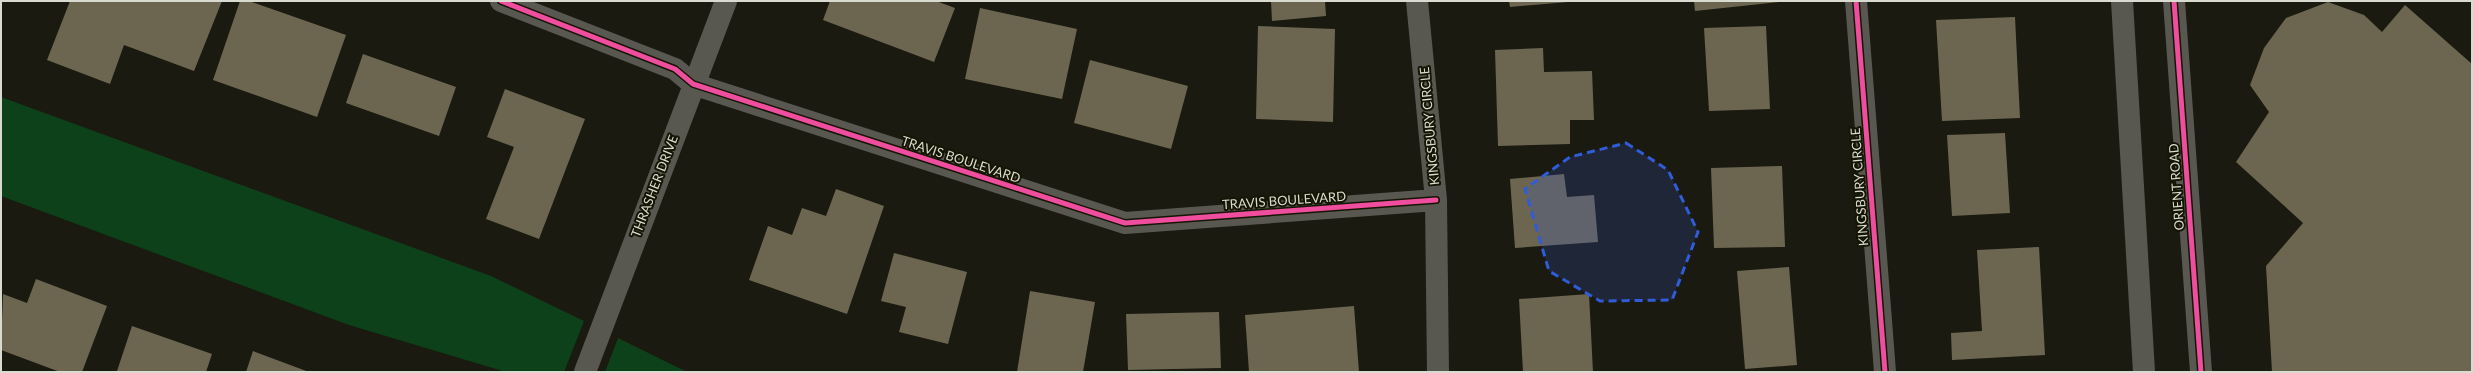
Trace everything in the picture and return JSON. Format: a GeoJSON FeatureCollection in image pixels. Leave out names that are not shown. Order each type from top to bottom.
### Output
{"type":"FeatureCollection","features":[{"type":"Feature","properties":{"kind":"street","name":"TRAVIS BOULEVARD"},"geometry":{"type":"LineString","coordinates":[[501,1],[675,69],[693,84],[1125,223],[1436,200]]}},
{"type":"Feature","properties":{"kind":"street","name":"THRASHER DRIVE"},"geometry":{"type":"LineString","coordinates":[[585,372],[693,84],[726,1]]}},
{"type":"Feature","properties":{"kind":"street","name":"KINGSBURY CIRCLE"},"geometry":{"type":"LineString","coordinates":[[1417,1],[1436,200],[1438,372]]}},
{"type":"Feature","properties":{"kind":"street","name":"KINGSBURY CIRCLE"},"geometry":{"type":"LineString","coordinates":[[1856,1],[1884,372]]}},
{"type":"Feature","properties":{"kind":"street"},"geometry":{"type":"LineString","coordinates":[[2122,1],[2144,372]]}},
{"type":"Feature","properties":{"kind":"street","name":"ORIENT ROAD"},"geometry":{"type":"LineString","coordinates":[[2174,1],[2201,372]]}},
{"type":"Feature","properties":{"kind":"highlighted area"},"geometry":{"type":"Polygon","coordinates":[[[1626,143],[1668,170],[1698,232],[1672,300],[1600,301],[1549,271],[1525,189],[1570,157],[1626,143]]]}},
{"type":"Feature","properties":{"kind":"shaded area"},"geometry":{"type":"Polygon","coordinates":[[[1,97],[491,276],[584,321],[564,372],[506,372],[349,325],[1,196],[1,97]]]}},
{"type":"Feature","properties":{"kind":"shaded area"},"geometry":{"type":"Polygon","coordinates":[[[618,338],[687,372],[605,372],[618,338]]]}},
{"type":"Feature","properties":{"kind":"building"},"geometry":{"type":"Polygon","coordinates":[[[70,1],[222,1],[194,71],[124,45],[110,84],[47,60],[70,1]]]}},
{"type":"Feature","properties":{"kind":"building"},"geometry":{"type":"Polygon","coordinates":[[[240,1],[249,1],[346,35],[317,117],[213,80],[240,1]]]}},
{"type":"Feature","properties":{"kind":"building"},"geometry":{"type":"Polygon","coordinates":[[[830,1],[936,1],[955,8],[934,62],[823,20],[830,1]]]}},
{"type":"Feature","properties":{"kind":"building"},"geometry":{"type":"Polygon","coordinates":[[[1271,1],[1325,1],[1326,16],[1272,21],[1271,1]]]}},
{"type":"Feature","properties":{"kind":"building"},"geometry":{"type":"Polygon","coordinates":[[[1509,1],[1568,1],[1568,2],[1510,7],[1509,1]]]}},
{"type":"Feature","properties":{"kind":"building"},"geometry":{"type":"Polygon","coordinates":[[[1694,1],[1779,1],[1779,2],[1695,11],[1694,1]]]}},
{"type":"Feature","properties":{"kind":"building"},"geometry":{"type":"Polygon","coordinates":[[[2328,2],[2364,15],[2382,32],[2405,5],[2472,64],[2472,372],[2272,372],[2266,266],[2303,223],[2236,162],[2269,112],[2250,85],[2264,48],[2286,18],[2328,2]]]}},
{"type":"Feature","properties":{"kind":"building"},"geometry":{"type":"Polygon","coordinates":[[[980,8],[1077,29],[1062,99],[965,79],[980,8]]]}},
{"type":"Feature","properties":{"kind":"building"},"geometry":{"type":"Polygon","coordinates":[[[2015,17],[2020,118],[1942,121],[1936,20],[2015,17]]]}},
{"type":"Feature","properties":{"kind":"building"},"geometry":{"type":"Polygon","coordinates":[[[1258,26],[1335,29],[1333,122],[1256,119],[1258,26]]]}},
{"type":"Feature","properties":{"kind":"building"},"geometry":{"type":"Polygon","coordinates":[[[1766,26],[1770,109],[1709,111],[1704,28],[1766,26]]]}},
{"type":"Feature","properties":{"kind":"building"},"geometry":{"type":"Polygon","coordinates":[[[1543,48],[1544,72],[1592,71],[1594,120],[1570,120],[1570,144],[1498,146],[1495,50],[1543,48]]]}},
{"type":"Feature","properties":{"kind":"building"},"geometry":{"type":"Polygon","coordinates":[[[363,54],[456,87],[439,136],[346,103],[363,54]]]}},
{"type":"Feature","properties":{"kind":"building"},"geometry":{"type":"Polygon","coordinates":[[[1090,60],[1188,86],[1171,149],[1074,123],[1090,60]]]}},
{"type":"Feature","properties":{"kind":"building"},"geometry":{"type":"Polygon","coordinates":[[[505,89],[585,119],[539,239],[486,219],[514,147],[487,137],[505,89]]]}},
{"type":"Feature","properties":{"kind":"building"},"geometry":{"type":"Polygon","coordinates":[[[2005,133],[2010,213],[1952,216],[1947,135],[2005,133]]]}},
{"type":"Feature","properties":{"kind":"building"},"geometry":{"type":"Polygon","coordinates":[[[1782,166],[1785,247],[1714,248],[1711,168],[1782,166]]]}},
{"type":"Feature","properties":{"kind":"building"},"geometry":{"type":"Polygon","coordinates":[[[1564,174],[1567,197],[1594,195],[1598,242],[1515,248],[1510,179],[1564,174]]]}},
{"type":"Feature","properties":{"kind":"building"},"geometry":{"type":"Polygon","coordinates":[[[836,189],[884,206],[847,314],[749,280],[768,226],[792,235],[802,208],[826,216],[836,189]]]}},
{"type":"Feature","properties":{"kind":"building"},"geometry":{"type":"Polygon","coordinates":[[[2039,247],[2045,355],[1952,360],[1951,333],[1982,331],[1977,250],[2039,247]]]}},
{"type":"Feature","properties":{"kind":"building"},"geometry":{"type":"Polygon","coordinates":[[[894,253],[967,272],[948,344],[899,332],[906,307],[881,301],[894,253]]]}},
{"type":"Feature","properties":{"kind":"building"},"geometry":{"type":"Polygon","coordinates":[[[1789,267],[1797,365],[1745,369],[1737,271],[1789,267]]]}},
{"type":"Feature","properties":{"kind":"building"},"geometry":{"type":"Polygon","coordinates":[[[36,279],[107,306],[82,372],[60,372],[1,350],[3,294],[27,303],[36,279]]]}},
{"type":"Feature","properties":{"kind":"building"},"geometry":{"type":"Polygon","coordinates":[[[1030,291],[1095,302],[1083,372],[1017,372],[1030,291]]]}},
{"type":"Feature","properties":{"kind":"building"},"geometry":{"type":"Polygon","coordinates":[[[1589,294],[1593,372],[1523,372],[1519,299],[1589,294]]]}},
{"type":"Feature","properties":{"kind":"building"},"geometry":{"type":"Polygon","coordinates":[[[1354,306],[1359,372],[1249,372],[1245,315],[1354,306]]]}},
{"type":"Feature","properties":{"kind":"building"},"geometry":{"type":"Polygon","coordinates":[[[1219,312],[1221,368],[1128,370],[1126,314],[1219,312]]]}},
{"type":"Feature","properties":{"kind":"building"},"geometry":{"type":"Polygon","coordinates":[[[132,326],[212,354],[206,372],[117,371],[132,326]]]}},
{"type":"Feature","properties":{"kind":"building"},"geometry":{"type":"Polygon","coordinates":[[[253,351],[309,372],[246,372],[253,351]]]}},
{"type":"Feature","properties":{"kind":"cycle path"},"geometry":{"type":"LineString","coordinates":[[501,1],[675,69],[693,84],[1125,223],[1436,200]]}},
{"type":"Feature","properties":{"kind":"cycle path"},"geometry":{"type":"LineString","coordinates":[[1856,1],[1885,372]]}},
{"type":"Feature","properties":{"kind":"cycle path"},"geometry":{"type":"LineString","coordinates":[[2174,1],[2201,372]]}}]}
